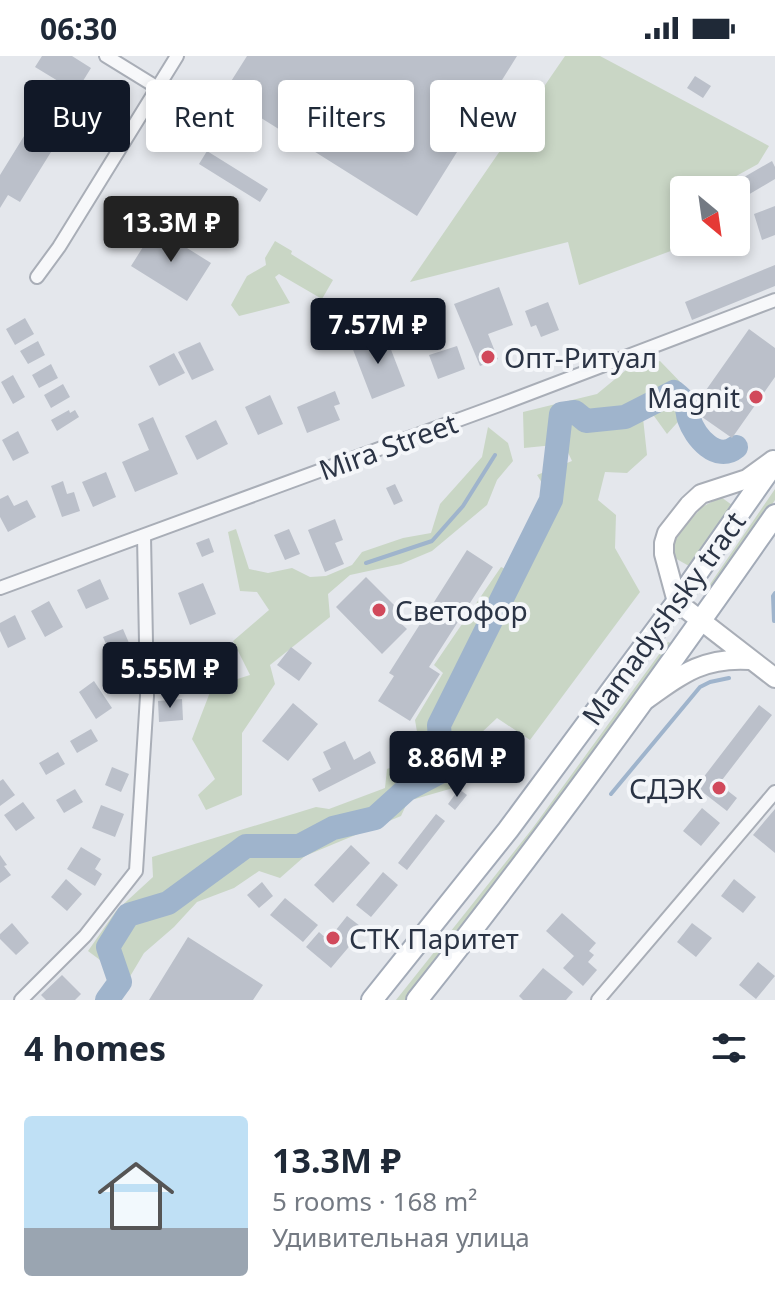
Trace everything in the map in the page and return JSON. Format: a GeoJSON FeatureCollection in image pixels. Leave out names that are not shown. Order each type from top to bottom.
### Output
{"type":"FeatureCollection","features":[{"type":"Feature","properties":{"kind":"main road","name":"Mamadyshsky tract"},"geometry":{"type":"LineString","coordinates":[[372,1000],[508,830],[677,602],[775,460]]}},
{"type":"Feature","properties":{"kind":"main road","name":"Mamadyshsky tract"},"geometry":{"type":"LineString","coordinates":[[417,1000],[504,890],[701,622],[775,515]]}},
{"type":"Feature","properties":{"kind":"street"},"geometry":{"type":"LineString","coordinates":[[106,56],[146,81]]}},
{"type":"Feature","properties":{"kind":"street"},"geometry":{"type":"LineString","coordinates":[[163,80],[177,56]]}},
{"type":"Feature","properties":{"kind":"street"},"geometry":{"type":"LineString","coordinates":[[37,277],[146,107]]}},
{"type":"Feature","properties":{"kind":"street","name":"Mira Street"},"geometry":{"type":"LineString","coordinates":[[0,588],[614,363],[775,300]]}},
{"type":"Feature","properties":{"kind":"street"},"geometry":{"type":"LineString","coordinates":[[775,460],[747,479],[701,494],[667,533],[664,543],[677,602],[775,678]]}},
{"type":"Feature","properties":{"kind":"street"},"geometry":{"type":"LineString","coordinates":[[21,1000],[85,936],[136,871],[147,696],[144,536]]}},
{"type":"Feature","properties":{"kind":"street"},"geometry":{"type":"LineString","coordinates":[[640,705],[676,678],[700,665],[728,658],[750,660]]}},
{"type":"Feature","properties":{"kind":"street"},"geometry":{"type":"LineString","coordinates":[[598,1000],[775,792]]}},
{"type":"Feature","properties":{"kind":"green space"},"geometry":{"type":"Polygon","coordinates":[[[565,56],[600,56],[769,146],[758,164],[736,176],[670,176],[670,251],[579,285],[568,242],[410,282],[499,152],[545,152],[545,85],[565,56]]]}},
{"type":"Feature","properties":{"kind":"green space"},"geometry":{"type":"Polygon","coordinates":[[[275,241],[333,280],[322,299],[279,274],[275,277],[290,303],[239,316],[231,305],[247,276],[266,265],[265,258],[275,241]]]}},
{"type":"Feature","properties":{"kind":"green space"},"geometry":{"type":"Polygon","coordinates":[[[660,361],[689,391],[685,414],[667,434],[654,416],[643,418],[647,455],[627,473],[605,472],[598,500],[616,515],[615,548],[640,592],[530,740],[497,718],[462,751],[460,786],[408,801],[401,816],[305,856],[280,878],[259,871],[234,888],[197,902],[144,953],[116,1000],[96,1000],[112,982],[104,963],[88,951],[116,911],[153,877],[152,857],[316,807],[329,809],[385,788],[387,769],[421,756],[415,720],[443,673],[434,665],[501,567],[512,572],[549,494],[537,475],[572,461],[564,444],[524,448],[523,412],[597,394],[626,370],[660,361]]]}},
{"type":"Feature","properties":{"kind":"green space"},"geometry":{"type":"Polygon","coordinates":[[[488,427],[508,443],[513,461],[497,480],[487,505],[432,551],[401,564],[350,575],[328,594],[330,617],[270,665],[275,684],[242,733],[242,795],[206,810],[198,795],[215,779],[192,739],[212,687],[250,675],[233,641],[269,610],[257,592],[240,591],[228,532],[236,529],[249,569],[268,573],[292,568],[310,577],[326,576],[352,565],[362,552],[403,538],[431,533],[440,504],[482,457],[488,427]]]}},
{"type":"Feature","properties":{"kind":"green space"},"geometry":{"type":"Polygon","coordinates":[[[775,489],[775,500],[709,597],[704,593],[775,489]]]}},
{"type":"Feature","properties":{"kind":"green space"},"geometry":{"type":"Polygon","coordinates":[[[721,497],[732,505],[689,566],[673,557],[674,542],[683,529],[702,507],[721,497]]]}},
{"type":"Feature","properties":{"kind":"green space"},"geometry":{"type":"Polygon","coordinates":[[[668,642],[674,644],[438,963],[407,1000],[396,1000],[532,829],[668,642]]]}},
{"type":"Feature","properties":{"kind":"building"},"geometry":{"type":"Polygon","coordinates":[[[42,56],[72,56],[91,68],[84,80],[56,80],[35,67],[42,56]]]}},
{"type":"Feature","properties":{"kind":"building"},"geometry":{"type":"Polygon","coordinates":[[[247,56],[517,56],[502,80],[430,80],[430,152],[457,152],[417,216],[315,152],[414,152],[414,80],[278,80],[278,129],[262,119],[262,80],[232,80],[247,56]]]}},
{"type":"Feature","properties":{"kind":"building"},"geometry":{"type":"Polygon","coordinates":[[[695,76],[711,86],[703,98],[687,88],[695,76]]]}},
{"type":"Feature","properties":{"kind":"building"},"geometry":{"type":"Polygon","coordinates":[[[24,136],[24,152],[51,152],[20,202],[8,195],[0,208],[0,175],[24,136]]]}},
{"type":"Feature","properties":{"kind":"building"},"geometry":{"type":"Polygon","coordinates":[[[209,152],[268,189],[260,202],[199,164],[209,152]]]}},
{"type":"Feature","properties":{"kind":"building"},"geometry":{"type":"Polygon","coordinates":[[[772,161],[775,167],[775,179],[750,194],[750,176],[746,176],[772,161]]]}},
{"type":"Feature","properties":{"kind":"building"},"geometry":{"type":"Polygon","coordinates":[[[775,206],[775,235],[762,240],[754,214],[775,206]]]}},
{"type":"Feature","properties":{"kind":"building"},"geometry":{"type":"Polygon","coordinates":[[[155,228],[211,263],[187,301],[131,266],[155,228]]]}},
{"type":"Feature","properties":{"kind":"building"},"geometry":{"type":"Polygon","coordinates":[[[775,265],[775,286],[692,320],[685,302],[775,265]]]}},
{"type":"Feature","properties":{"kind":"building"},"geometry":{"type":"Polygon","coordinates":[[[499,287],[513,325],[488,334],[498,359],[480,366],[454,304],[499,287]]]}},
{"type":"Feature","properties":{"kind":"building"},"geometry":{"type":"Polygon","coordinates":[[[548,302],[559,330],[541,337],[536,325],[531,327],[525,311],[548,302]]]}},
{"type":"Feature","properties":{"kind":"building"},"geometry":{"type":"Polygon","coordinates":[[[25,318],[34,334],[15,345],[6,329],[25,318]]]}},
{"type":"Feature","properties":{"kind":"building"},"geometry":{"type":"Polygon","coordinates":[[[749,329],[775,348],[775,377],[732,438],[692,410],[749,329]]]}},
{"type":"Feature","properties":{"kind":"building"},"geometry":{"type":"Polygon","coordinates":[[[385,334],[405,386],[372,399],[352,347],[385,334]]]}},
{"type":"Feature","properties":{"kind":"building"},"geometry":{"type":"Polygon","coordinates":[[[38,341],[45,355],[28,364],[20,351],[38,341]]]}},
{"type":"Feature","properties":{"kind":"building"},"geometry":{"type":"Polygon","coordinates":[[[200,342],[214,370],[192,380],[178,352],[200,342]]]}},
{"type":"Feature","properties":{"kind":"building"},"geometry":{"type":"Polygon","coordinates":[[[457,346],[465,369],[438,379],[429,355],[457,346]]]}},
{"type":"Feature","properties":{"kind":"building"},"geometry":{"type":"Polygon","coordinates":[[[174,353],[185,373],[159,386],[149,366],[174,353]]]}},
{"type":"Feature","properties":{"kind":"building"},"geometry":{"type":"Polygon","coordinates":[[[51,364],[58,378],[39,388],[32,375],[51,364]]]}},
{"type":"Feature","properties":{"kind":"building"},"geometry":{"type":"Polygon","coordinates":[[[13,375],[25,397],[13,404],[1,382],[13,375]]]}},
{"type":"Feature","properties":{"kind":"building"},"geometry":{"type":"Polygon","coordinates":[[[63,384],[70,397],[51,408],[44,395],[63,384]]]}},
{"type":"Feature","properties":{"kind":"building"},"geometry":{"type":"Polygon","coordinates":[[[335,391],[340,404],[334,406],[340,420],[307,433],[297,407],[335,391]]]}},
{"type":"Feature","properties":{"kind":"building"},"geometry":{"type":"Polygon","coordinates":[[[270,395],[283,424],[258,435],[245,407],[270,395]]]}},
{"type":"Feature","properties":{"kind":"building"},"geometry":{"type":"Polygon","coordinates":[[[69,410],[70,413],[75,410],[79,417],[57,431],[51,420],[69,410]]]}},
{"type":"Feature","properties":{"kind":"building"},"geometry":{"type":"Polygon","coordinates":[[[153,417],[178,474],[135,492],[122,462],[149,450],[138,424],[153,417]]]}},
{"type":"Feature","properties":{"kind":"building"},"geometry":{"type":"Polygon","coordinates":[[[216,420],[228,444],[197,460],[185,436],[216,420]]]}},
{"type":"Feature","properties":{"kind":"building"},"geometry":{"type":"Polygon","coordinates":[[[18,431],[29,453],[13,461],[2,440],[18,431]]]}},
{"type":"Feature","properties":{"kind":"building"},"geometry":{"type":"Polygon","coordinates":[[[106,472],[116,497],[93,507],[82,482],[106,472]]]}},
{"type":"Feature","properties":{"kind":"building"},"geometry":{"type":"Polygon","coordinates":[[[63,481],[67,494],[74,492],[80,511],[62,517],[51,486],[63,481]]]}},
{"type":"Feature","properties":{"kind":"building"},"geometry":{"type":"Polygon","coordinates":[[[395,484],[403,501],[394,505],[386,488],[395,484]]]}},
{"type":"Feature","properties":{"kind":"building"},"geometry":{"type":"Polygon","coordinates":[[[8,495],[14,506],[27,500],[36,517],[8,532],[0,517],[0,499],[8,495]]]}},
{"type":"Feature","properties":{"kind":"building"},"geometry":{"type":"Polygon","coordinates":[[[335,519],[343,540],[335,543],[344,564],[325,572],[308,530],[335,519]]]}},
{"type":"Feature","properties":{"kind":"building"},"geometry":{"type":"Polygon","coordinates":[[[289,529],[300,554],[285,560],[274,535],[289,529]]]}},
{"type":"Feature","properties":{"kind":"building"},"geometry":{"type":"Polygon","coordinates":[[[209,538],[214,552],[202,557],[196,543],[209,538]]]}},
{"type":"Feature","properties":{"kind":"building"},"geometry":{"type":"Polygon","coordinates":[[[467,550],[493,567],[429,667],[440,674],[410,721],[378,701],[394,676],[389,673],[467,550]]]}},
{"type":"Feature","properties":{"kind":"building"},"geometry":{"type":"Polygon","coordinates":[[[366,577],[400,611],[394,617],[407,629],[382,654],[336,607],[366,577]]]}},
{"type":"Feature","properties":{"kind":"building"},"geometry":{"type":"Polygon","coordinates":[[[100,579],[109,599],[86,609],[77,590],[100,579]]]}},
{"type":"Feature","properties":{"kind":"building"},"geometry":{"type":"Polygon","coordinates":[[[203,583],[216,614],[190,625],[178,593],[203,583]]]}},
{"type":"Feature","properties":{"kind":"building"},"geometry":{"type":"Polygon","coordinates":[[[49,601],[63,627],[45,637],[31,611],[49,601]]]}},
{"type":"Feature","properties":{"kind":"building"},"geometry":{"type":"Polygon","coordinates":[[[15,615],[26,639],[8,648],[0,631],[0,623],[15,615]]]}},
{"type":"Feature","properties":{"kind":"building"},"geometry":{"type":"Polygon","coordinates":[[[123,629],[129,643],[109,651],[103,637],[123,629]]]}},
{"type":"Feature","properties":{"kind":"building"},"geometry":{"type":"Polygon","coordinates":[[[291,647],[312,663],[299,681],[277,665],[291,647]]]}},
{"type":"Feature","properties":{"kind":"building"},"geometry":{"type":"Polygon","coordinates":[[[133,652],[139,664],[120,674],[114,662],[133,652]]]}},
{"type":"Feature","properties":{"kind":"building"},"geometry":{"type":"Polygon","coordinates":[[[94,681],[112,708],[96,719],[79,692],[94,681]]]}},
{"type":"Feature","properties":{"kind":"building"},"geometry":{"type":"Polygon","coordinates":[[[182,699],[183,720],[159,722],[158,701],[182,699]]]}},
{"type":"Feature","properties":{"kind":"building"},"geometry":{"type":"Polygon","coordinates":[[[293,703],[318,724],[288,761],[262,741],[293,703]]]}},
{"type":"Feature","properties":{"kind":"building"},"geometry":{"type":"Polygon","coordinates":[[[759,705],[772,715],[719,784],[737,798],[727,811],[696,787],[759,705]]]}},
{"type":"Feature","properties":{"kind":"building"},"geometry":{"type":"Polygon","coordinates":[[[91,729],[98,741],[77,753],[70,741],[91,729]]]}},
{"type":"Feature","properties":{"kind":"building"},"geometry":{"type":"Polygon","coordinates":[[[345,741],[354,760],[370,751],[376,763],[319,792],[312,779],[331,769],[323,752],[345,741]]]}},
{"type":"Feature","properties":{"kind":"building"},"geometry":{"type":"Polygon","coordinates":[[[58,752],[65,764],[46,775],[39,763],[58,752]]]}},
{"type":"Feature","properties":{"kind":"building"},"geometry":{"type":"Polygon","coordinates":[[[112,767],[129,774],[121,792],[105,785],[112,767]]]}},
{"type":"Feature","properties":{"kind":"building"},"geometry":{"type":"Polygon","coordinates":[[[3,779],[15,795],[0,806],[0,781],[3,779]]]}},
{"type":"Feature","properties":{"kind":"building"},"geometry":{"type":"Polygon","coordinates":[[[75,789],[83,802],[64,813],[56,800],[75,789]]]}},
{"type":"Feature","properties":{"kind":"building"},"geometry":{"type":"Polygon","coordinates":[[[459,789],[467,795],[455,810],[448,804],[459,789]]]}},
{"type":"Feature","properties":{"kind":"building"},"geometry":{"type":"Polygon","coordinates":[[[23,802],[35,818],[16,831],[4,815],[23,802]]]}},
{"type":"Feature","properties":{"kind":"building"},"geometry":{"type":"Polygon","coordinates":[[[101,805],[124,814],[115,837],[92,828],[101,805]]]}},
{"type":"Feature","properties":{"kind":"building"},"geometry":{"type":"Polygon","coordinates":[[[702,808],[720,823],[701,846],[683,831],[702,808]]]}},
{"type":"Feature","properties":{"kind":"building"},"geometry":{"type":"Polygon","coordinates":[[[775,809],[775,853],[753,835],[775,809]]]}},
{"type":"Feature","properties":{"kind":"building"},"geometry":{"type":"Polygon","coordinates":[[[436,814],[445,821],[407,870],[398,863],[436,814]]]}},
{"type":"Feature","properties":{"kind":"building"},"geometry":{"type":"Polygon","coordinates":[[[351,845],[370,863],[333,903],[314,885],[351,845]]]}},
{"type":"Feature","properties":{"kind":"building"},"geometry":{"type":"Polygon","coordinates":[[[81,847],[101,859],[95,869],[102,874],[95,886],[67,869],[81,847]]]}},
{"type":"Feature","properties":{"kind":"building"},"geometry":{"type":"Polygon","coordinates":[[[0,855],[11,875],[0,883],[0,855]]]}},
{"type":"Feature","properties":{"kind":"building"},"geometry":{"type":"Polygon","coordinates":[[[383,872],[398,885],[371,917],[356,905],[383,872]]]}},
{"type":"Feature","properties":{"kind":"building"},"geometry":{"type":"Polygon","coordinates":[[[66,879],[82,894],[67,911],[51,897],[66,879]]]}},
{"type":"Feature","properties":{"kind":"building"},"geometry":{"type":"Polygon","coordinates":[[[734,879],[756,897],[743,913],[721,896],[734,879]]]}},
{"type":"Feature","properties":{"kind":"building"},"geometry":{"type":"Polygon","coordinates":[[[262,882],[273,896],[259,908],[247,895],[262,882]]]}},
{"type":"Feature","properties":{"kind":"building"},"geometry":{"type":"Polygon","coordinates":[[[285,898],[318,925],[303,942],[270,915],[285,898]]]}},
{"type":"Feature","properties":{"kind":"building"},"geometry":{"type":"Polygon","coordinates":[[[562,913],[596,943],[589,951],[594,955],[588,962],[597,970],[583,986],[563,968],[574,956],[546,931],[562,913]]]}},
{"type":"Feature","properties":{"kind":"building"},"geometry":{"type":"Polygon","coordinates":[[[347,916],[364,929],[331,968],[306,947],[319,932],[328,940],[347,916]]]}},
{"type":"Feature","properties":{"kind":"building"},"geometry":{"type":"Polygon","coordinates":[[[12,923],[29,943],[16,955],[0,939],[0,934],[12,923]]]}},
{"type":"Feature","properties":{"kind":"building"},"geometry":{"type":"Polygon","coordinates":[[[692,923],[712,938],[696,957],[677,942],[692,923]]]}},
{"type":"Feature","properties":{"kind":"building"},"geometry":{"type":"Polygon","coordinates":[[[188,937],[263,985],[253,1000],[149,1000],[188,937]]]}},
{"type":"Feature","properties":{"kind":"building"},"geometry":{"type":"Polygon","coordinates":[[[758,962],[775,976],[756,999],[739,985],[758,962]]]}},
{"type":"Feature","properties":{"kind":"building"},"geometry":{"type":"Polygon","coordinates":[[[543,968],[573,992],[566,1000],[523,1000],[519,996],[543,968]]]}},
{"type":"Feature","properties":{"kind":"building"},"geometry":{"type":"Polygon","coordinates":[[[62,975],[81,994],[75,1000],[46,1000],[41,995],[62,975]]]}},
{"type":"Feature","properties":{"kind":"waterway"},"geometry":{"type":"LineString","coordinates":[[107,1000],[120,982],[108,947],[128,915],[168,903],[246,846],[299,846],[333,828],[375,818],[406,790],[442,771],[439,725],[551,500],[561,414],[575,412],[586,421],[625,417],[674,392],[684,401],[692,426],[701,440],[721,452],[736,447]]}},
{"type":"Feature","properties":{"kind":"waterway"},"geometry":{"type":"LineString","coordinates":[[366,563],[432,541],[463,506],[495,455]]}},
{"type":"Feature","properties":{"kind":"waterway"},"geometry":{"type":"LineString","coordinates":[[774,621],[775,593]]}},
{"type":"Feature","properties":{"kind":"waterway"},"geometry":{"type":"LineString","coordinates":[[611,794],[700,687],[729,678]]}},
{"type":"Feature","properties":{"kind":"place","name":"Опт-Ритуал"},"geometry":{"type":"Point","coordinates":[488,357]}},
{"type":"Feature","properties":{"kind":"place","name":"Magnit"},"geometry":{"type":"Point","coordinates":[756,397]}},
{"type":"Feature","properties":{"kind":"place","name":"Светофор"},"geometry":{"type":"Point","coordinates":[379,610]}},
{"type":"Feature","properties":{"kind":"place","name":"СДЭК"},"geometry":{"type":"Point","coordinates":[719,788]}},
{"type":"Feature","properties":{"kind":"place","name":"СТК Паритет"},"geometry":{"type":"Point","coordinates":[333,938]}}]}
